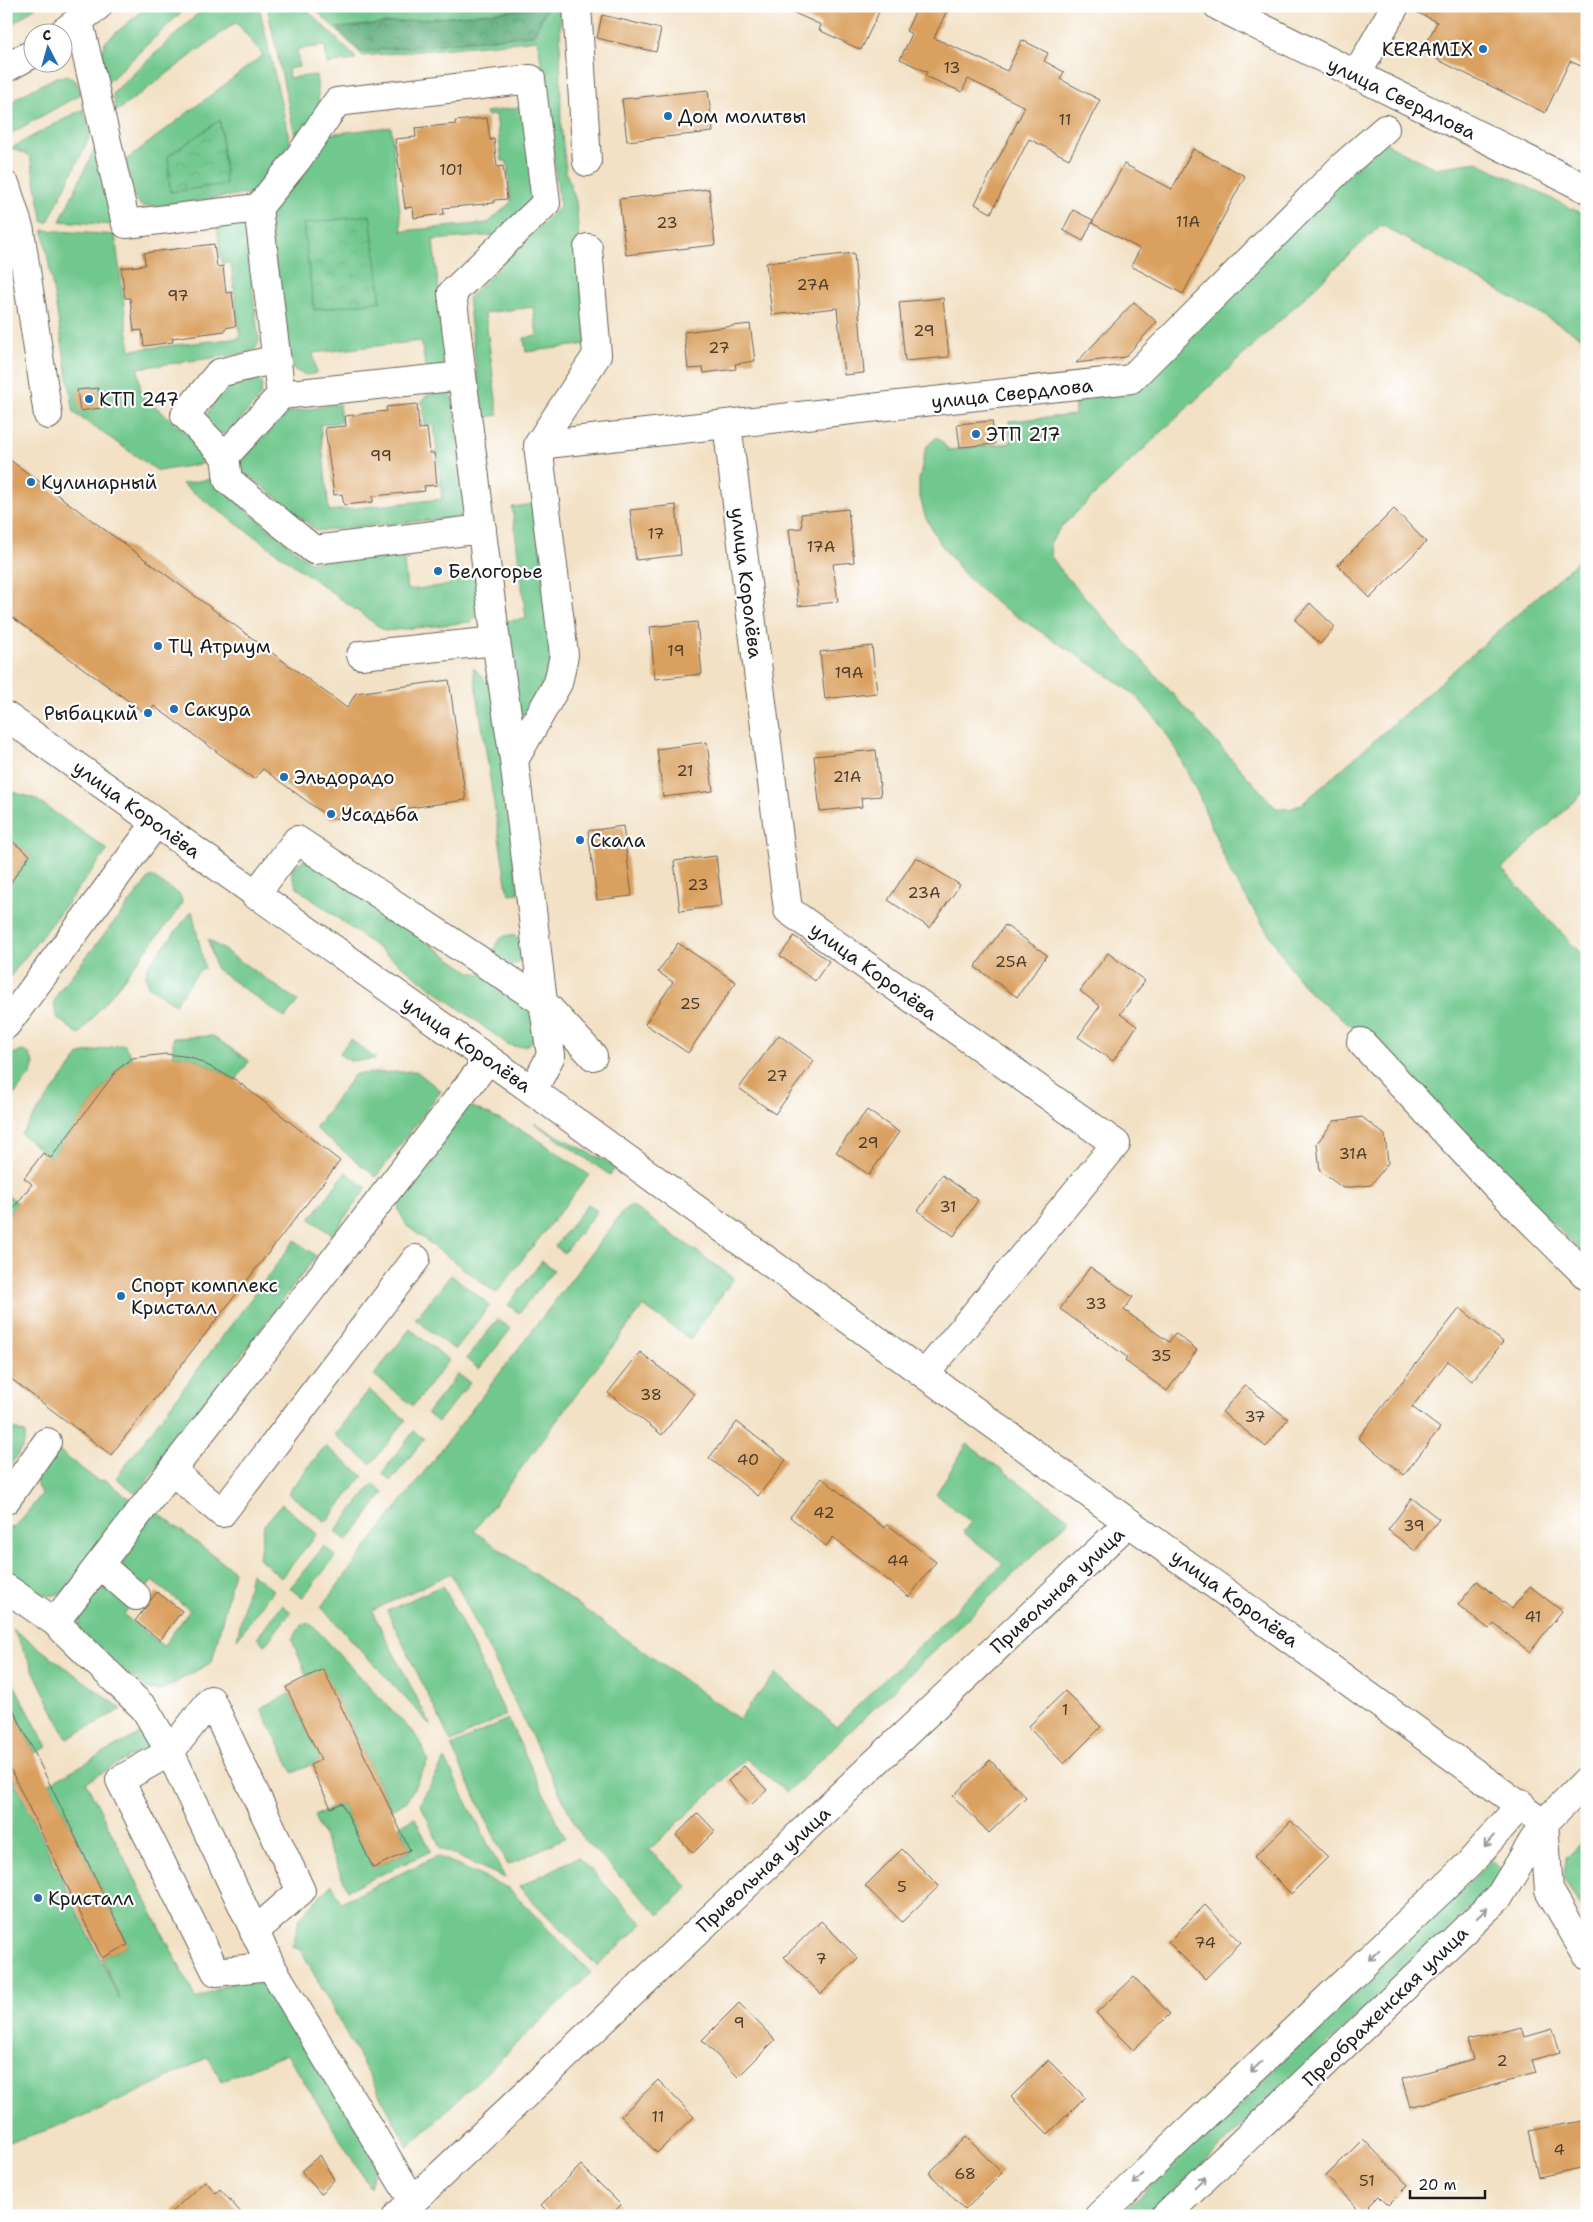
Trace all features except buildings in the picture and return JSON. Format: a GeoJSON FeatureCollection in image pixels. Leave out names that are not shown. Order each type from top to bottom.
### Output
{"type":"FeatureCollection","features":[{"type":"Feature","properties":{"kind":"street"},"geometry":{"type":"LineString","coordinates":[[577,6],[587,162]]}},
{"type":"Feature","properties":{"kind":"street","name":"улица Свердлова"},"geometry":{"type":"LineString","coordinates":[[1218,6],[1587,189]]}},
{"type":"Feature","properties":{"kind":"street"},"geometry":{"type":"LineString","coordinates":[[1356,76],[1395,6]]}},
{"type":"Feature","properties":{"kind":"street"},"geometry":{"type":"LineString","coordinates":[[80,21],[126,224],[258,208],[297,160],[337,102],[531,79],[546,203],[452,293],[496,641],[514,760],[543,1002],[552,1055],[532,1091]]}},
{"type":"Feature","properties":{"kind":"street"},"geometry":{"type":"LineString","coordinates":[[6,68],[22,59]]}},
{"type":"Feature","properties":{"kind":"street","name":"улица Свердлова"},"geometry":{"type":"LineString","coordinates":[[538,445],[1131,379],[1345,164],[1385,129]]}},
{"type":"Feature","properties":{"kind":"street"},"geometry":{"type":"LineString","coordinates":[[6,186],[20,231],[48,415]]}},
{"type":"Feature","properties":{"kind":"street"},"geometry":{"type":"LineString","coordinates":[[258,208],[281,395]]}},
{"type":"Feature","properties":{"kind":"street"},"geometry":{"type":"LineString","coordinates":[[514,760],[558,683],[564,655],[538,445],[597,355],[588,248]]}},
{"type":"Feature","properties":{"kind":"street"},"geometry":{"type":"LineString","coordinates":[[276,359],[219,373],[185,415],[224,456],[228,480],[314,550],[482,530]]}},
{"type":"Feature","properties":{"kind":"street"},"geometry":{"type":"LineString","coordinates":[[224,456],[281,395],[462,376]]}},
{"type":"Feature","properties":{"kind":"street","name":"улица Королёва"},"geometry":{"type":"LineString","coordinates":[[727,424],[788,910],[1116,1144],[925,1374]]}},
{"type":"Feature","properties":{"kind":"street"},"geometry":{"type":"LineString","coordinates":[[361,655],[496,641]]}},
{"type":"Feature","properties":{"kind":"street","name":"улица Королёва"},"geometry":{"type":"LineString","coordinates":[[6,716],[532,1091],[1544,1822]]}},
{"type":"Feature","properties":{"kind":"street"},"geometry":{"type":"LineString","coordinates":[[6,1025],[156,823]]}},
{"type":"Feature","properties":{"kind":"street"},"geometry":{"type":"LineString","coordinates":[[255,895],[297,840],[543,1002],[593,1056]]}},
{"type":"Feature","properties":{"kind":"street"},"geometry":{"type":"LineString","coordinates":[[1361,1042],[1495,1185],[1587,1276]]}},
{"type":"Feature","properties":{"kind":"street"},"geometry":{"type":"LineString","coordinates":[[55,1622],[488,1060]]}},
{"type":"Feature","properties":{"kind":"street"},"geometry":{"type":"LineString","coordinates":[[172,1471],[222,1513],[416,1258]]}},
{"type":"Feature","properties":{"kind":"street"},"geometry":{"type":"LineString","coordinates":[[6,1500],[48,1442]]}},
{"type":"Feature","properties":{"kind":"street","name":"Привольная улица"},"geometry":{"type":"LineString","coordinates":[[405,2208],[1129,1522]]}},
{"type":"Feature","properties":{"kind":"street"},"geometry":{"type":"LineString","coordinates":[[100,1565],[136,1596]]}},
{"type":"Feature","properties":{"kind":"street"},"geometry":{"type":"LineString","coordinates":[[6,1588],[55,1622],[145,1709],[170,1752],[254,1932],[405,2208]]}},
{"type":"Feature","properties":{"kind":"street"},"geometry":{"type":"LineString","coordinates":[[254,1932],[301,1891],[211,1700],[170,1752],[120,1780],[216,1972],[272,1966]]}},
{"type":"Feature","properties":{"kind":"street","name":"Преображенская улица"},"geometry":{"type":"LineString","coordinates":[[1165,2216],[1499,1897],[1544,1822],[1587,1780]]}},
{"type":"Feature","properties":{"kind":"street"},"geometry":{"type":"LineString","coordinates":[[1100,2216],[1469,1864],[1521,1804]]}},
{"type":"Feature","properties":{"kind":"street"},"geometry":{"type":"LineString","coordinates":[[1544,1822],[1549,1890],[1584,1944]]}},
{"type":"Feature","properties":{"kind":"green space"},"geometry":{"type":"Polygon","coordinates":[[[6,6],[37,6],[6,29],[6,6]]]}},
{"type":"Feature","properties":{"kind":"green space"},"geometry":{"type":"Polygon","coordinates":[[[148,6],[188,6],[107,83],[102,53],[105,42],[148,6]]]}},
{"type":"Feature","properties":{"kind":"green space"},"geometry":{"type":"Polygon","coordinates":[[[206,6],[259,6],[292,151],[258,192],[153,207],[141,206],[133,195],[126,160],[263,55],[236,22],[116,112],[113,93],[206,6]]]}},
{"type":"Feature","properties":{"kind":"green space"},"geometry":{"type":"Polygon","coordinates":[[[267,6],[303,6],[355,57],[355,60],[327,64],[325,46],[297,49],[299,67],[288,69],[289,78],[316,75],[320,111],[297,145],[267,6]]]}},
{"type":"Feature","properties":{"kind":"green space"},"geometry":{"type":"Polygon","coordinates":[[[312,6],[369,6],[381,13],[385,6],[560,6],[561,125],[566,172],[576,201],[587,344],[526,352],[524,338],[537,336],[533,307],[485,313],[498,415],[482,418],[468,298],[560,206],[538,40],[363,56],[312,6]]]}},
{"type":"Feature","properties":{"kind":"green space"},"geometry":{"type":"Polygon","coordinates":[[[547,7],[534,35],[361,52],[337,28],[547,7]]]}},
{"type":"Feature","properties":{"kind":"green space"},"geometry":{"type":"Polygon","coordinates":[[[69,76],[76,81],[81,94],[12,133],[7,115],[16,98],[56,77],[69,76]]]}},
{"type":"Feature","properties":{"kind":"green space"},"geometry":{"type":"Polygon","coordinates":[[[523,107],[536,195],[497,235],[433,240],[447,367],[431,369],[425,365],[421,341],[313,353],[316,373],[304,374],[292,368],[268,217],[329,134],[391,127],[402,231],[488,223],[511,202],[507,161],[502,161],[496,115],[487,116],[486,112],[523,107]]]}},
{"type":"Feature","properties":{"kind":"green space"},"geometry":{"type":"Polygon","coordinates":[[[83,109],[91,134],[48,222],[43,222],[30,156],[11,148],[83,109]]]}},
{"type":"Feature","properties":{"kind":"green space"},"geometry":{"type":"Polygon","coordinates":[[[220,120],[226,184],[170,192],[168,156],[220,120]]]}},
{"type":"Feature","properties":{"kind":"green space"},"geometry":{"type":"Polygon","coordinates":[[[1380,140],[1435,168],[1477,162],[1587,216],[1587,340],[1381,225],[1061,527],[1050,543],[1051,556],[1062,572],[1276,808],[1290,809],[1302,804],[1587,553],[1587,789],[1502,869],[1587,960],[1587,1258],[1363,1035],[1312,995],[1291,969],[1231,874],[1199,796],[1161,725],[1135,695],[1097,668],[996,603],[965,575],[939,542],[925,516],[919,493],[919,480],[926,447],[937,437],[949,450],[1011,443],[1009,421],[1075,415],[1074,390],[1133,383],[1380,140]]]}},
{"type":"Feature","properties":{"kind":"green space"},"geometry":{"type":"Polygon","coordinates":[[[95,148],[113,225],[60,221],[95,148]]]}},
{"type":"Feature","properties":{"kind":"green space"},"geometry":{"type":"Polygon","coordinates":[[[370,215],[381,301],[314,310],[303,224],[370,215]]]}},
{"type":"Feature","properties":{"kind":"green space"},"geometry":{"type":"Polygon","coordinates":[[[244,221],[259,342],[255,350],[242,354],[138,368],[141,394],[200,445],[202,464],[158,471],[74,413],[43,230],[115,235],[130,350],[240,338],[231,263],[222,263],[217,227],[221,222],[244,221]]]}},
{"type":"Feature","properties":{"kind":"green space"},"geometry":{"type":"Polygon","coordinates":[[[238,376],[256,377],[262,384],[261,395],[236,425],[225,434],[215,434],[205,417],[218,397],[238,376]]]}},
{"type":"Feature","properties":{"kind":"green space"},"geometry":{"type":"Polygon","coordinates":[[[452,391],[466,505],[461,517],[317,531],[237,466],[285,413],[339,404],[341,422],[320,425],[329,511],[442,499],[434,424],[425,425],[422,401],[428,394],[452,391]]]}},
{"type":"Feature","properties":{"kind":"green space"},"geometry":{"type":"Polygon","coordinates":[[[209,479],[310,562],[403,552],[407,590],[450,585],[455,576],[478,573],[480,613],[471,622],[385,631],[182,484],[209,479]]]}},
{"type":"Feature","properties":{"kind":"green space"},"geometry":{"type":"Polygon","coordinates":[[[535,504],[555,654],[531,714],[518,714],[506,621],[526,619],[512,507],[535,504]]]}},
{"type":"Feature","properties":{"kind":"green space"},"geometry":{"type":"Polygon","coordinates":[[[473,667],[488,683],[495,700],[519,893],[510,894],[507,889],[473,667]]]}},
{"type":"Feature","properties":{"kind":"green space"},"geometry":{"type":"Polygon","coordinates":[[[6,790],[34,798],[108,850],[6,982],[6,889],[30,855],[6,837],[6,790]]]}},
{"type":"Feature","properties":{"kind":"green space"},"geometry":{"type":"Polygon","coordinates":[[[309,860],[470,972],[487,975],[532,1011],[535,1030],[532,1041],[520,1047],[507,1044],[297,888],[292,875],[292,868],[302,861],[309,860]]]}},
{"type":"Feature","properties":{"kind":"green space"},"geometry":{"type":"Polygon","coordinates":[[[151,876],[180,895],[182,902],[179,909],[79,1035],[56,1017],[54,1002],[59,991],[151,876]]]}},
{"type":"Feature","properties":{"kind":"green space"},"geometry":{"type":"Polygon","coordinates":[[[192,911],[205,969],[199,971],[175,1004],[148,986],[147,967],[192,911]]]}},
{"type":"Feature","properties":{"kind":"green space"},"geometry":{"type":"Polygon","coordinates":[[[510,935],[516,936],[524,944],[524,956],[516,964],[510,965],[504,964],[496,956],[495,950],[496,944],[504,936],[510,935]]]}},
{"type":"Feature","properties":{"kind":"green space"},"geometry":{"type":"Polygon","coordinates":[[[208,939],[298,1001],[285,1018],[216,969],[208,939]]]}},
{"type":"Feature","properties":{"kind":"green space"},"geometry":{"type":"Polygon","coordinates":[[[213,1036],[249,1061],[236,1080],[191,1057],[173,1055],[173,1038],[213,1036]]]}},
{"type":"Feature","properties":{"kind":"green space"},"geometry":{"type":"Polygon","coordinates":[[[350,1039],[376,1059],[350,1061],[339,1054],[350,1039]]]}},
{"type":"Feature","properties":{"kind":"green space"},"geometry":{"type":"Polygon","coordinates":[[[124,1044],[132,1058],[117,1070],[51,1158],[21,1134],[80,1054],[124,1044]]]}},
{"type":"Feature","properties":{"kind":"green space"},"geometry":{"type":"Polygon","coordinates":[[[23,1051],[29,1054],[34,1063],[31,1074],[6,1105],[6,1059],[15,1053],[23,1051]]]}},
{"type":"Feature","properties":{"kind":"green space"},"geometry":{"type":"Polygon","coordinates":[[[416,1071],[441,1091],[376,1177],[315,1128],[355,1074],[416,1071]]]}},
{"type":"Feature","properties":{"kind":"green space"},"geometry":{"type":"Polygon","coordinates":[[[464,1103],[530,1134],[589,1175],[496,1293],[407,1226],[399,1211],[398,1200],[464,1103]]]}},
{"type":"Feature","properties":{"kind":"green space"},"geometry":{"type":"Polygon","coordinates":[[[534,1123],[616,1167],[610,1175],[534,1123]]]}},
{"type":"Feature","properties":{"kind":"green space"},"geometry":{"type":"Polygon","coordinates":[[[346,1172],[367,1188],[332,1235],[310,1219],[346,1172]]]}},
{"type":"Feature","properties":{"kind":"green space"},"geometry":{"type":"Polygon","coordinates":[[[6,1194],[17,1202],[6,1218],[6,1194]]]}},
{"type":"Feature","properties":{"kind":"green space"},"geometry":{"type":"Polygon","coordinates":[[[588,1204],[597,1211],[564,1253],[555,1246],[588,1204]]]}},
{"type":"Feature","properties":{"kind":"green space"},"geometry":{"type":"Polygon","coordinates":[[[630,1206],[734,1278],[690,1339],[643,1306],[474,1531],[739,1719],[776,1673],[836,1727],[1003,1563],[963,1532],[971,1522],[936,1494],[967,1444],[1070,1520],[787,1792],[746,1759],[649,1850],[688,1887],[659,1915],[582,1838],[451,1573],[372,1611],[431,1726],[321,1607],[625,1209],[630,1206]]]}},
{"type":"Feature","properties":{"kind":"green space"},"geometry":{"type":"Polygon","coordinates":[[[295,1240],[316,1256],[137,1494],[116,1478],[295,1240]]]}},
{"type":"Feature","properties":{"kind":"green space"},"geometry":{"type":"Polygon","coordinates":[[[542,1261],[554,1270],[519,1313],[508,1305],[542,1261]]]}},
{"type":"Feature","properties":{"kind":"green space"},"geometry":{"type":"Polygon","coordinates":[[[451,1275],[490,1305],[455,1350],[415,1319],[451,1275]]]}},
{"type":"Feature","properties":{"kind":"green space"},"geometry":{"type":"Polygon","coordinates":[[[498,1319],[511,1329],[479,1369],[466,1359],[498,1319]]]}},
{"type":"Feature","properties":{"kind":"green space"},"geometry":{"type":"Polygon","coordinates":[[[410,1329],[449,1360],[413,1406],[374,1375],[410,1329]]]}},
{"type":"Feature","properties":{"kind":"green space"},"geometry":{"type":"Polygon","coordinates":[[[458,1374],[470,1383],[438,1422],[427,1413],[458,1374]]]}},
{"type":"Feature","properties":{"kind":"green space"},"geometry":{"type":"Polygon","coordinates":[[[369,1390],[406,1420],[371,1464],[334,1435],[369,1390]]]}},
{"type":"Feature","properties":{"kind":"green space"},"geometry":{"type":"Polygon","coordinates":[[[6,1426],[25,1433],[25,1442],[19,1454],[10,1465],[6,1466],[6,1426]]]}},
{"type":"Feature","properties":{"kind":"green space"},"geometry":{"type":"Polygon","coordinates":[[[414,1431],[424,1439],[391,1481],[382,1473],[414,1431]]]}},
{"type":"Feature","properties":{"kind":"green space"},"geometry":{"type":"Polygon","coordinates":[[[325,1446],[363,1476],[326,1522],[288,1493],[325,1446]]]}},
{"type":"Feature","properties":{"kind":"green space"},"geometry":{"type":"Polygon","coordinates":[[[55,1448],[98,1481],[106,1480],[132,1501],[67,1589],[50,1596],[42,1595],[27,1587],[6,1569],[6,1526],[14,1528],[42,1494],[37,1486],[36,1472],[55,1448]]]}},
{"type":"Feature","properties":{"kind":"green space"},"geometry":{"type":"Polygon","coordinates":[[[373,1484],[384,1493],[347,1541],[335,1531],[373,1484]]]}},
{"type":"Feature","properties":{"kind":"green space"},"geometry":{"type":"Polygon","coordinates":[[[282,1504],[317,1534],[281,1578],[259,1558],[264,1525],[282,1504]]]}},
{"type":"Feature","properties":{"kind":"green space"},"geometry":{"type":"Polygon","coordinates":[[[154,1510],[234,1571],[212,1662],[160,1691],[149,1690],[83,1637],[78,1621],[80,1604],[98,1590],[109,1589],[133,1603],[124,1615],[163,1646],[190,1610],[152,1581],[144,1589],[124,1570],[121,1559],[122,1550],[154,1510]]]}},
{"type":"Feature","properties":{"kind":"green space"},"geometry":{"type":"Polygon","coordinates":[[[324,1546],[336,1556],[302,1598],[290,1588],[324,1546]]]}},
{"type":"Feature","properties":{"kind":"green space"},"geometry":{"type":"Polygon","coordinates":[[[251,1573],[273,1590],[237,1639],[251,1573]]]}},
{"type":"Feature","properties":{"kind":"green space"},"geometry":{"type":"Polygon","coordinates":[[[443,1585],[506,1715],[451,1742],[387,1611],[443,1585]]]}},
{"type":"Feature","properties":{"kind":"green space"},"geometry":{"type":"Polygon","coordinates":[[[282,1605],[291,1612],[265,1645],[257,1638],[282,1605]]]}},
{"type":"Feature","properties":{"kind":"green space"},"geometry":{"type":"Polygon","coordinates":[[[302,1624],[312,1625],[419,1739],[428,1761],[407,1801],[391,1810],[323,1670],[307,1677],[292,1640],[302,1624]]]}},
{"type":"Feature","properties":{"kind":"green space"},"geometry":{"type":"Polygon","coordinates":[[[13,1629],[122,1709],[67,1739],[13,1629]]]}},
{"type":"Feature","properties":{"kind":"green space"},"geometry":{"type":"Polygon","coordinates":[[[6,1669],[47,1747],[35,1753],[6,1694],[6,1669]]]}},
{"type":"Feature","properties":{"kind":"green space"},"geometry":{"type":"Polygon","coordinates":[[[289,1694],[321,1760],[293,1773],[261,1708],[289,1694]]]}},
{"type":"Feature","properties":{"kind":"green space"},"geometry":{"type":"Polygon","coordinates":[[[508,1719],[565,1838],[508,1865],[451,1746],[508,1719]]]}},
{"type":"Feature","properties":{"kind":"green space"},"geometry":{"type":"Polygon","coordinates":[[[139,1734],[147,1739],[147,1747],[86,1782],[196,1999],[243,1977],[274,1980],[376,2161],[370,2188],[287,2054],[221,2081],[208,2057],[159,2082],[84,2116],[6,2143],[6,1763],[120,2000],[102,1958],[128,1945],[49,1783],[139,1734]]]}},
{"type":"Feature","properties":{"kind":"green space"},"geometry":{"type":"Polygon","coordinates":[[[445,1759],[505,1878],[441,1849],[420,1803],[445,1759]]]}},
{"type":"Feature","properties":{"kind":"green space"},"geometry":{"type":"Polygon","coordinates":[[[342,1803],[373,1868],[410,1851],[399,1826],[415,1818],[431,1851],[348,1890],[314,1816],[342,1803]]]}},
{"type":"Feature","properties":{"kind":"green space"},"geometry":{"type":"Polygon","coordinates":[[[1587,1837],[1587,1921],[1564,1878],[1566,1857],[1587,1837]]]}},
{"type":"Feature","properties":{"kind":"green space"},"geometry":{"type":"Polygon","coordinates":[[[437,1856],[508,1888],[591,1973],[408,2147],[301,1950],[292,1947],[300,1917],[332,1884],[341,1902],[437,1856]]]}},
{"type":"Feature","properties":{"kind":"green space"},"geometry":{"type":"Polygon","coordinates":[[[578,1857],[643,1924],[597,1966],[519,1887],[578,1857]]]}},
{"type":"Feature","properties":{"kind":"green space"},"geometry":{"type":"Polygon","coordinates":[[[1492,1860],[1506,1874],[1148,2216],[1119,2216],[1492,1860]]]}},
{"type":"Feature","properties":{"kind":"place","name":"KERAMIX"},"geometry":{"type":"Point","coordinates":[1483,49]}},
{"type":"Feature","properties":{"kind":"place","name":"Дом молитвы"},"geometry":{"type":"Point","coordinates":[668,116]}},
{"type":"Feature","properties":{"kind":"place","name":"КТП 247"},"geometry":{"type":"Point","coordinates":[89,399]}},
{"type":"Feature","properties":{"kind":"place","name":"ЭТП 217"},"geometry":{"type":"Point","coordinates":[976,434]}},
{"type":"Feature","properties":{"kind":"place","name":"Кулинарный"},"geometry":{"type":"Point","coordinates":[31,482]}},
{"type":"Feature","properties":{"kind":"place","name":"Белогорье"},"geometry":{"type":"Point","coordinates":[438,571]}},
{"type":"Feature","properties":{"kind":"place","name":"ТЦ Атриум"},"geometry":{"type":"Point","coordinates":[158,646]}},
{"type":"Feature","properties":{"kind":"place","name":"Сакура"},"geometry":{"type":"Point","coordinates":[174,709]}},
{"type":"Feature","properties":{"kind":"place","name":"Рыбацкий"},"geometry":{"type":"Point","coordinates":[148,713]}},
{"type":"Feature","properties":{"kind":"place","name":"Эльдорадо"},"geometry":{"type":"Point","coordinates":[284,777]}},
{"type":"Feature","properties":{"kind":"place","name":"Усадьба"},"geometry":{"type":"Point","coordinates":[331,814]}},
{"type":"Feature","properties":{"kind":"place","name":"Скала"},"geometry":{"type":"Point","coordinates":[580,840]}},
{"type":"Feature","properties":{"kind":"place","name":"Спорт комплекс Кристалл"},"geometry":{"type":"Point","coordinates":[121,1296]}},
{"type":"Feature","properties":{"kind":"place","name":"Кристалл"},"geometry":{"type":"Point","coordinates":[38,1898]}}]}
